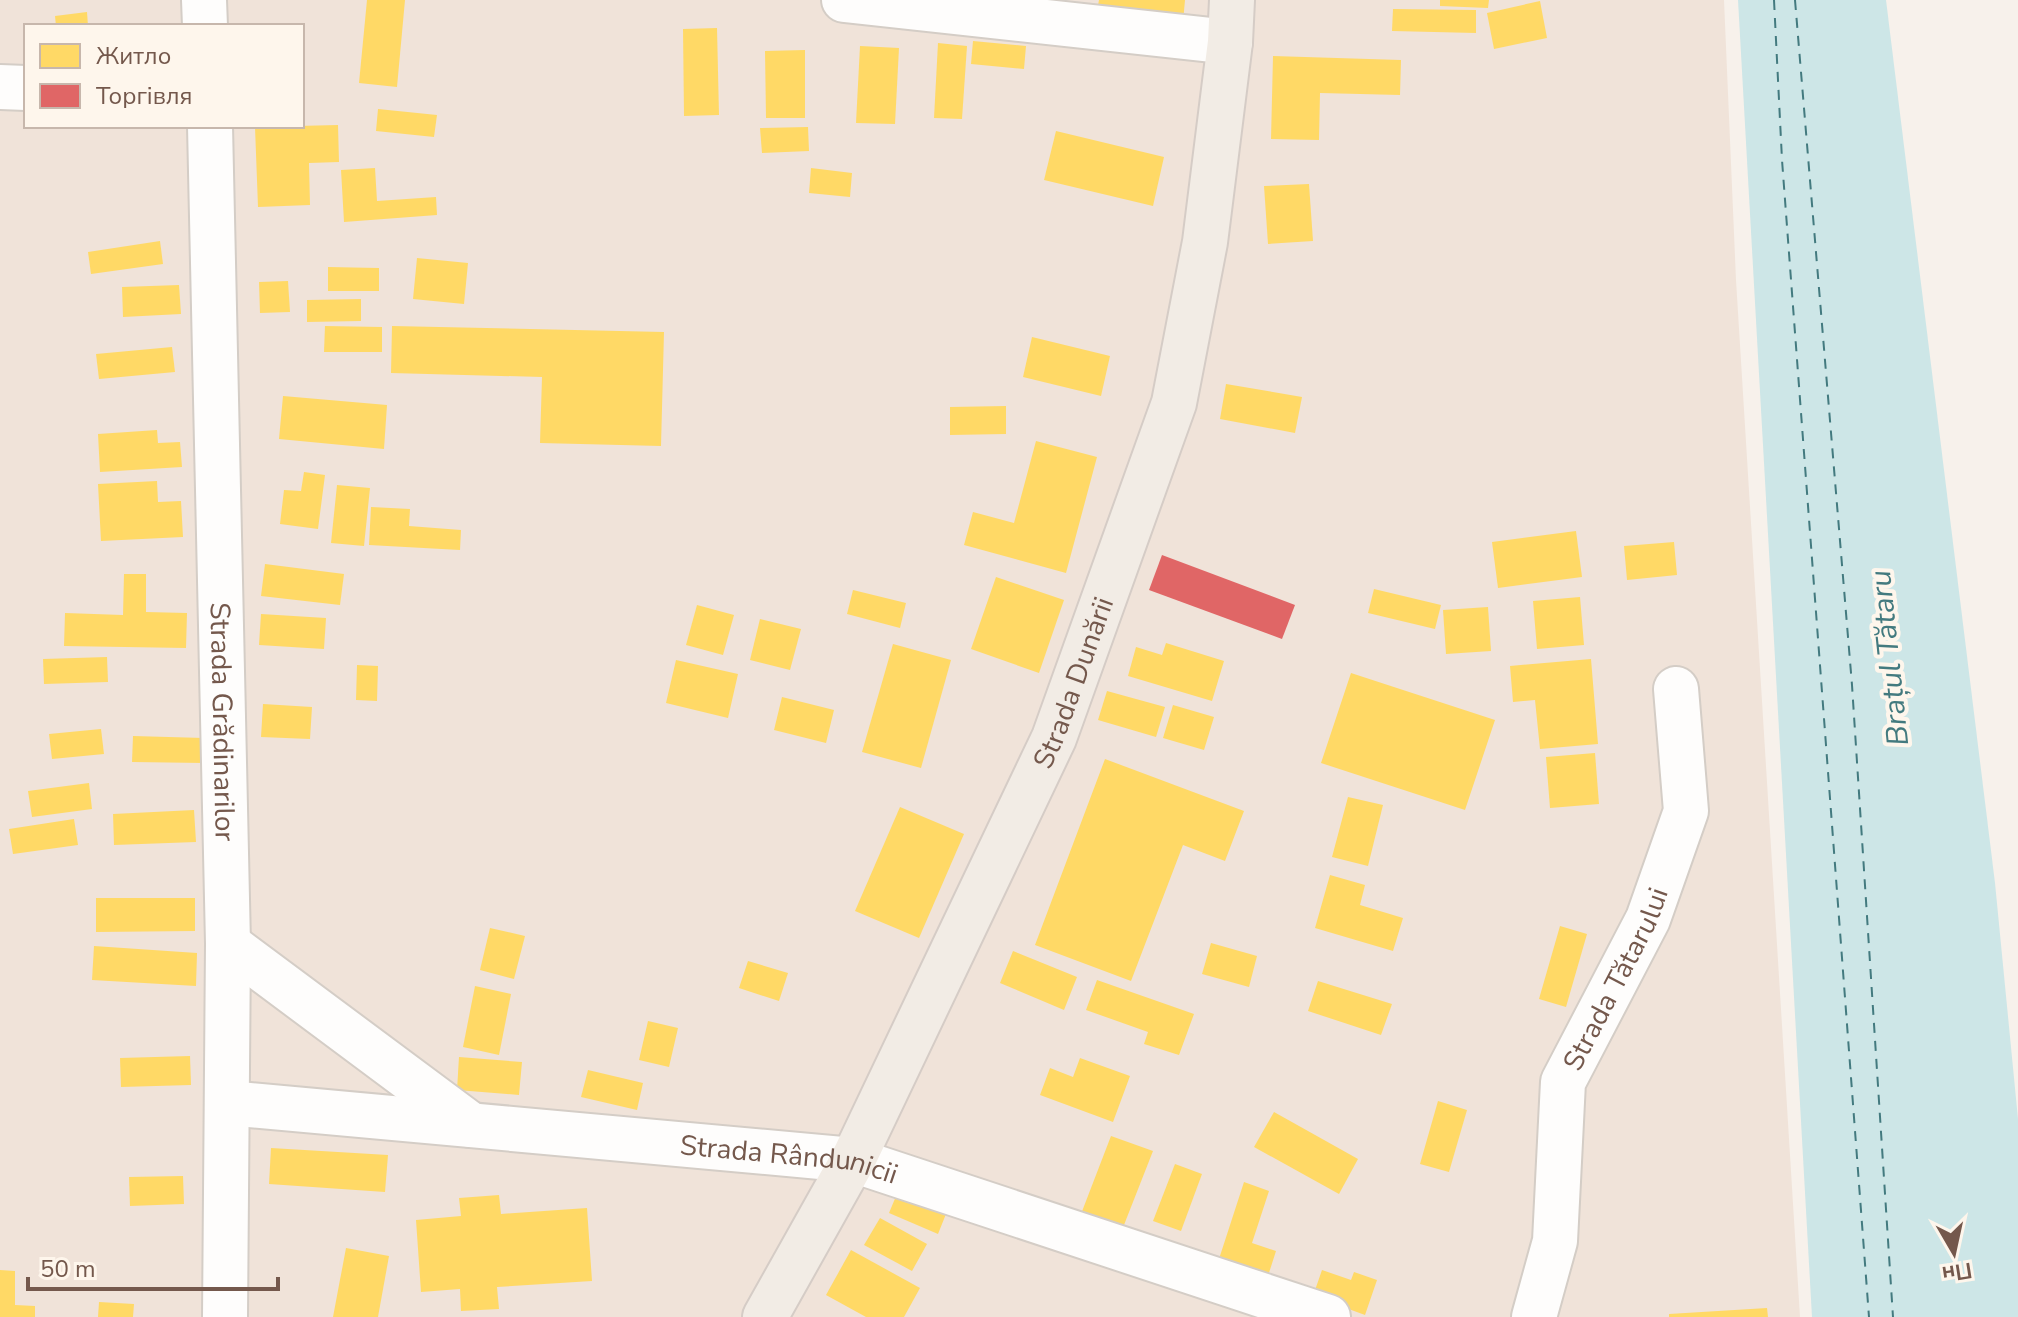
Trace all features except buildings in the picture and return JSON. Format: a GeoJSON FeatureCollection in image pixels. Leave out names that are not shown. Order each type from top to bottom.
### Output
{"type":"FeatureCollection","features":[{"type":"Feature","properties":{"kind":"main road","name":"Strada Dunării"},"geometry":{"type":"LineString","coordinates":[[765,1317],[853,1160],[1054,738],[1174,403],[1205,242],[1231,21]]}},
{"type":"Feature","properties":{"kind":"street"},"geometry":{"type":"LineString","coordinates":[[204,0],[205,24]]}},
{"type":"Feature","properties":{"kind":"street"},"geometry":{"type":"LineString","coordinates":[[844,0],[1231,21]]}},
{"type":"Feature","properties":{"kind":"street"},"geometry":{"type":"LineString","coordinates":[[0,87],[24,88]]}},
{"type":"Feature","properties":{"kind":"street","name":"Strada Grădinarilor"},"geometry":{"type":"LineString","coordinates":[[210,128],[228,944],[225,1317]]}},
{"type":"Feature","properties":{"kind":"street","name":"Strada Tătarului"},"geometry":{"type":"LineString","coordinates":[[1534,1317],[1555,1241],[1563,1082],[1648,919],[1686,811],[1676,689]]}},
{"type":"Feature","properties":{"kind":"street"},"geometry":{"type":"LineString","coordinates":[[228,944],[471,1125]]}},
{"type":"Feature","properties":{"kind":"street","name":"Strada Rândunicii"},"geometry":{"type":"LineString","coordinates":[[228,1103],[853,1160],[1328,1317]]}},
{"type":"Feature","properties":{"kind":"shaded area"},"geometry":{"type":"Polygon","coordinates":[[[0,0],[1724,0],[1736,280],[1800,1317],[0,1317],[0,0]]]}},
{"type":"Feature","properties":{"kind":"water","name":"Brațul Tătaru"},"geometry":{"type":"Polygon","coordinates":[[[1738,0],[1886,0],[1995,883],[2018,1119],[2018,1317],[1812,1317],[1738,0]]]}},
{"type":"Feature","properties":{"kind":"ferry route"},"geometry":{"type":"LineString","coordinates":[[1774,0],[1782,160],[1869,1317]]}},
{"type":"Feature","properties":{"kind":"ferry route"},"geometry":{"type":"LineString","coordinates":[[1795,0],[1852,685],[1893,1317]]}}]}
